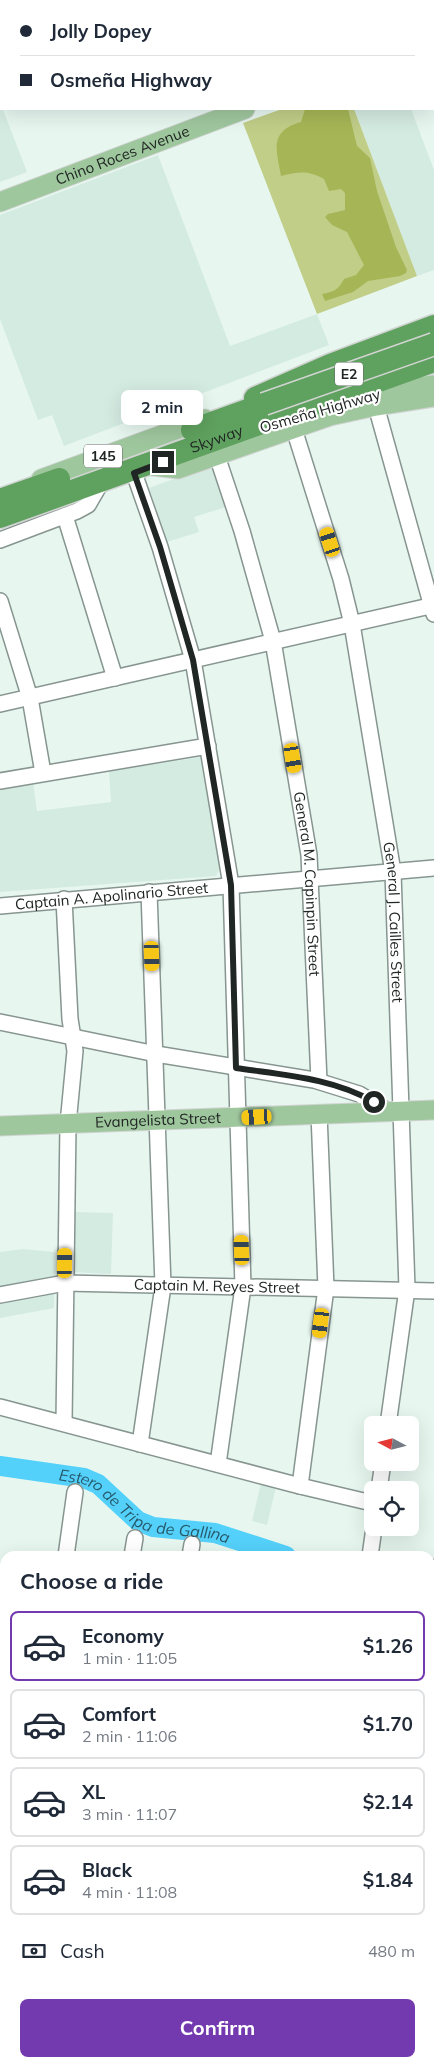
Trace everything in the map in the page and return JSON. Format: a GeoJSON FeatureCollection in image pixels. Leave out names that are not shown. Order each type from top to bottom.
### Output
{"type":"FeatureCollection","features":[{"type":"Feature","properties":{"kind":"highway"},"geometry":{"type":"LineString","coordinates":[[206,419],[330,365],[431,335]]}},
{"type":"Feature","properties":{"kind":"highway","name":"Skyway"},"geometry":{"type":"LineString","coordinates":[[0,500],[431,335]]}},
{"type":"Feature","properties":{"kind":"highway","name":"Skyway"},"geometry":{"type":"LineString","coordinates":[[0,517],[434,359]]}},
{"type":"Feature","properties":{"kind":"main road","name":"Chino Roces Avenue"},"geometry":{"type":"LineString","coordinates":[[0,202],[243,110]]}},
{"type":"Feature","properties":{"kind":"main road","name":"Osmeña Highway"},"geometry":{"type":"LineString","coordinates":[[0,494],[206,419],[376,361],[431,335]]}},
{"type":"Feature","properties":{"kind":"main road"},"geometry":{"type":"LineString","coordinates":[[376,361],[434,359]]}},
{"type":"Feature","properties":{"kind":"main road","name":"Osmeña Highway"},"geometry":{"type":"LineString","coordinates":[[0,522],[287,418],[372,394],[434,385]]}},
{"type":"Feature","properties":{"kind":"main road","name":"Osmeña Highway"},"geometry":{"type":"LineString","coordinates":[[153,466],[178,469],[330,416],[376,406],[434,397]]}},
{"type":"Feature","properties":{"kind":"main road","name":"Evangelista Street"},"geometry":{"type":"LineString","coordinates":[[0,1126],[434,1110]]}},
{"type":"Feature","properties":{"kind":"street"},"geometry":{"type":"LineString","coordinates":[[0,704],[274,641],[434,608],[376,406]]}},
{"type":"Feature","properties":{"kind":"street","name":"General J. Cailles Street"},"geometry":{"type":"LineString","coordinates":[[294,429],[341,579],[352,624],[393,872],[395,1111],[407,1289],[389,1416]]}},
{"type":"Feature","properties":{"kind":"street","name":"General M. Capinpin Street"},"geometry":{"type":"LineString","coordinates":[[217,456],[242,531],[274,641],[309,855],[319,1081]]}},
{"type":"Feature","properties":{"kind":"street"},"geometry":{"type":"LineString","coordinates":[[134,473],[163,556],[193,660],[231,885],[243,1287],[218,1464]]}},
{"type":"Feature","properties":{"kind":"street"},"geometry":{"type":"LineString","coordinates":[[0,540],[65,516],[88,505],[99,486]]}},
{"type":"Feature","properties":{"kind":"street"},"geometry":{"type":"LineString","coordinates":[[65,516],[115,678]]}},
{"type":"Feature","properties":{"kind":"street"},"geometry":{"type":"LineString","coordinates":[[0,601],[30,698],[43,773]]}},
{"type":"Feature","properties":{"kind":"street"},"geometry":{"type":"LineString","coordinates":[[0,780],[208,746]]}},
{"type":"Feature","properties":{"kind":"street","name":"Captain A. Apolinario Street"},"geometry":{"type":"LineString","coordinates":[[0,906],[434,868]]}},
{"type":"Feature","properties":{"kind":"street"},"geometry":{"type":"LineString","coordinates":[[140,1444],[163,1286],[149,892]]}},
{"type":"Feature","properties":{"kind":"street"},"geometry":{"type":"LineString","coordinates":[[64,899],[72,1037],[75,1051],[68,1124],[64,1423]]}},
{"type":"Feature","properties":{"kind":"street"},"geometry":{"type":"LineString","coordinates":[[0,1022],[156,1054],[319,1081],[359,1094],[395,1111]]}},
{"type":"Feature","properties":{"kind":"street"},"geometry":{"type":"LineString","coordinates":[[300,1486],[326,1288],[319,1114]]}},
{"type":"Feature","properties":{"kind":"street","name":"Captain M. Reyes Street"},"geometry":{"type":"LineString","coordinates":[[0,1295],[65,1283],[434,1291]]}},
{"type":"Feature","properties":{"kind":"street"},"geometry":{"type":"LineString","coordinates":[[0,1407],[364,1501]]}},
{"type":"Feature","properties":{"kind":"street"},"geometry":{"type":"LineString","coordinates":[[67,1551],[75,1492]]}},
{"type":"Feature","properties":{"kind":"street"},"geometry":{"type":"LineString","coordinates":[[371,1551],[373,1536]]}},
{"type":"Feature","properties":{"kind":"street"},"geometry":{"type":"LineString","coordinates":[[133,1551],[135,1538]]}},
{"type":"Feature","properties":{"kind":"shaded area"},"geometry":{"type":"Polygon","coordinates":[[[0,110],[3,110],[27,172],[0,182],[0,110]]]}},
{"type":"Feature","properties":{"kind":"shaded area"},"geometry":{"type":"Polygon","coordinates":[[[354,110],[411,110],[434,170],[434,270],[417,276],[354,110]]]}},
{"type":"Feature","properties":{"kind":"shaded area"},"geometry":{"type":"Polygon","coordinates":[[[158,155],[230,346],[317,314],[329,345],[64,446],[52,415],[38,420],[0,319],[0,215],[158,155]]]}},
{"type":"Feature","properties":{"kind":"shaded area"},"geometry":{"type":"Polygon","coordinates":[[[212,465],[226,507],[194,517],[199,532],[167,542],[149,488],[212,465]]]}},
{"type":"Feature","properties":{"kind":"shaded area"},"geometry":{"type":"Polygon","coordinates":[[[202,757],[221,866],[216,876],[0,892],[0,787],[33,782],[37,811],[111,802],[109,771],[202,757]]]}},
{"type":"Feature","properties":{"kind":"shaded area"},"geometry":{"type":"Polygon","coordinates":[[[73,1212],[113,1213],[111,1274],[71,1272],[73,1212]]]}},
{"type":"Feature","properties":{"kind":"shaded area"},"geometry":{"type":"Polygon","coordinates":[[[23,1249],[55,1252],[54,1308],[0,1318],[0,1252],[23,1249]]]}},
{"type":"Feature","properties":{"kind":"shaded area"},"geometry":{"type":"Polygon","coordinates":[[[261,1483],[276,1487],[267,1525],[252,1521],[261,1483]]]}},
{"type":"Feature","properties":{"kind":"green space"},"geometry":{"type":"Polygon","coordinates":[[[279,110],[354,110],[417,276],[317,314],[243,123],[279,110]]]}},
{"type":"Feature","properties":{"kind":"green space"},"geometry":{"type":"Polygon","coordinates":[[[305,110],[348,110],[357,146],[370,158],[377,191],[396,247],[407,270],[406,273],[400,276],[368,281],[353,292],[325,301],[322,294],[335,290],[344,279],[356,275],[364,265],[347,232],[332,225],[325,217],[328,214],[345,210],[345,193],[341,189],[329,191],[324,179],[313,174],[298,173],[281,176],[277,149],[279,136],[284,130],[301,122],[305,110]]]}},
{"type":"Feature","properties":{"kind":"waterway","name":"Estero de Tripa de Gallina"},"geometry":{"type":"LineString","coordinates":[[0,1466],[84,1478],[98,1484],[138,1521],[153,1527],[215,1533],[271,1551]]}},
{"type":"Feature","properties":{"kind":"route"},"geometry":{"type":"LineString","coordinates":[[163,462],[134,473],[160,547],[193,660],[228,864],[231,885],[236,1068],[314,1080],[359,1094],[374,1102]]}}]}
